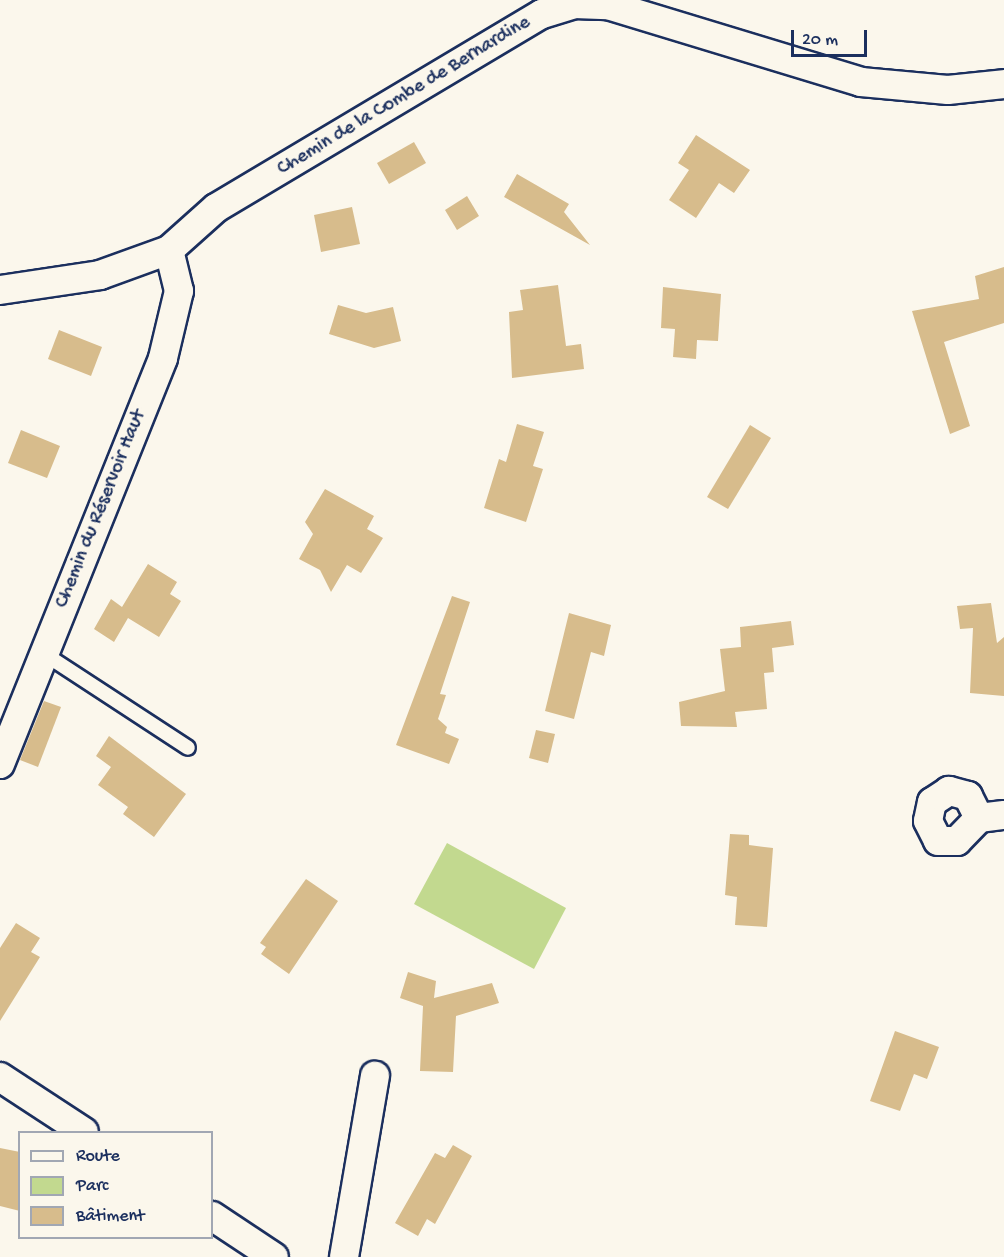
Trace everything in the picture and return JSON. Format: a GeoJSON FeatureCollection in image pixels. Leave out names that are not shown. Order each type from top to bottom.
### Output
{"type":"FeatureCollection","features":[{"type":"Feature","properties":{"kind":"street","name":"Chemin de la Combe de Bernardine"},"geometry":{"type":"LineString","coordinates":[[0,290],[100,275],[169,250],[216,208],[542,14],[574,4],[608,5],[861,82],[948,90],[1004,84]]}},
{"type":"Feature","properties":{"kind":"street","name":"Chemin du Réservoir Haut"},"geometry":{"type":"LineString","coordinates":[[0,764],[163,358],[179,291],[169,250]]}},
{"type":"Feature","properties":{"kind":"street"},"geometry":{"type":"LineString","coordinates":[[344,1257],[375,1076]]}},
{"type":"Feature","properties":{"kind":"street"},"geometry":{"type":"LineString","coordinates":[[0,1077],[82,1131]]}},
{"type":"Feature","properties":{"kind":"street"},"geometry":{"type":"LineString","coordinates":[[213,1217],[274,1257]]}},
{"type":"Feature","properties":{"kind":"lane"},"geometry":{"type":"LineString","coordinates":[[43,653],[188,748]]}},
{"type":"Feature","properties":{"kind":"green space"},"geometry":{"type":"Polygon","coordinates":[[[447,843],[566,908],[534,969],[414,904],[447,843]]]}},
{"type":"Feature","properties":{"kind":"building"},"geometry":{"type":"Polygon","coordinates":[[[696,135],[750,170],[734,193],[719,183],[696,218],[669,200],[689,170],[678,163],[696,135]]]}},
{"type":"Feature","properties":{"kind":"building"},"geometry":{"type":"Polygon","coordinates":[[[414,142],[426,163],[389,184],[377,163],[414,142]]]}},
{"type":"Feature","properties":{"kind":"building"},"geometry":{"type":"Polygon","coordinates":[[[517,174],[569,204],[564,212],[590,245],[504,197],[517,174]]]}},
{"type":"Feature","properties":{"kind":"building"},"geometry":{"type":"Polygon","coordinates":[[[467,196],[479,216],[457,230],[445,210],[467,196]]]}},
{"type":"Feature","properties":{"kind":"building"},"geometry":{"type":"Polygon","coordinates":[[[352,207],[360,244],[321,252],[314,215],[352,207]]]}},
{"type":"Feature","properties":{"kind":"building"},"geometry":{"type":"Polygon","coordinates":[[[1004,267],[1004,323],[944,342],[970,426],[950,434],[912,311],[979,299],[975,276],[1004,267]]]}},
{"type":"Feature","properties":{"kind":"building"},"geometry":{"type":"Polygon","coordinates":[[[558,285],[566,346],[581,344],[584,369],[512,378],[509,312],[523,310],[520,290],[558,285]]]}},
{"type":"Feature","properties":{"kind":"building"},"geometry":{"type":"Polygon","coordinates":[[[663,287],[721,294],[718,341],[697,340],[696,359],[673,357],[675,329],[661,328],[663,287]]]}},
{"type":"Feature","properties":{"kind":"building"},"geometry":{"type":"Polygon","coordinates":[[[338,305],[366,313],[393,307],[401,341],[374,348],[329,334],[338,305]]]}},
{"type":"Feature","properties":{"kind":"building"},"geometry":{"type":"Polygon","coordinates":[[[59,330],[102,347],[91,376],[48,359],[59,330]]]}},
{"type":"Feature","properties":{"kind":"building"},"geometry":{"type":"Polygon","coordinates":[[[517,424],[544,432],[533,466],[543,469],[526,522],[484,508],[499,459],[506,462],[517,424]]]}},
{"type":"Feature","properties":{"kind":"building"},"geometry":{"type":"Polygon","coordinates":[[[750,425],[771,438],[728,509],[707,497],[750,425]]]}},
{"type":"Feature","properties":{"kind":"building"},"geometry":{"type":"Polygon","coordinates":[[[21,430],[60,446],[47,478],[8,463],[21,430]]]}},
{"type":"Feature","properties":{"kind":"building"},"geometry":{"type":"Polygon","coordinates":[[[325,489],[374,516],[367,529],[383,538],[361,573],[347,565],[331,592],[320,570],[299,559],[313,534],[305,522],[325,489]]]}},
{"type":"Feature","properties":{"kind":"building"},"geometry":{"type":"Polygon","coordinates":[[[148,564],[177,582],[170,594],[181,601],[159,637],[128,618],[114,642],[94,629],[111,599],[122,607],[148,564]]]}},
{"type":"Feature","properties":{"kind":"building"},"geometry":{"type":"Polygon","coordinates":[[[452,596],[470,602],[440,694],[446,695],[438,719],[447,727],[445,733],[459,739],[449,764],[396,745],[452,596]]]}},
{"type":"Feature","properties":{"kind":"building"},"geometry":{"type":"Polygon","coordinates":[[[991,603],[997,643],[1004,637],[1004,696],[970,693],[973,628],[960,629],[957,606],[991,603]]]}},
{"type":"Feature","properties":{"kind":"building"},"geometry":{"type":"Polygon","coordinates":[[[569,613],[611,625],[604,656],[591,652],[574,719],[545,711],[569,613]]]}},
{"type":"Feature","properties":{"kind":"building"},"geometry":{"type":"Polygon","coordinates":[[[791,621],[794,645],[772,648],[774,672],[764,673],[767,709],[735,712],[737,727],[681,726],[679,702],[725,691],[720,649],[741,647],[740,627],[791,621]]]}},
{"type":"Feature","properties":{"kind":"building"},"geometry":{"type":"Polygon","coordinates":[[[44,701],[61,707],[38,767],[20,760],[44,701]]]}},
{"type":"Feature","properties":{"kind":"building"},"geometry":{"type":"Polygon","coordinates":[[[536,730],[555,734],[548,763],[529,758],[536,730]]]}},
{"type":"Feature","properties":{"kind":"building"},"geometry":{"type":"Polygon","coordinates":[[[109,736],[186,794],[154,837],[123,814],[128,807],[98,785],[111,767],[96,756],[109,736]]]}},
{"type":"Feature","properties":{"kind":"building"},"geometry":{"type":"Polygon","coordinates":[[[730,834],[749,835],[749,845],[773,848],[767,927],[735,925],[737,897],[725,895],[730,834]]]}},
{"type":"Feature","properties":{"kind":"building"},"geometry":{"type":"Polygon","coordinates":[[[306,879],[338,901],[289,974],[261,954],[266,947],[260,943],[306,879]]]}},
{"type":"Feature","properties":{"kind":"building"},"geometry":{"type":"Polygon","coordinates":[[[16,923],[40,938],[31,952],[40,957],[0,1021],[0,948],[16,923]]]}},
{"type":"Feature","properties":{"kind":"building"},"geometry":{"type":"Polygon","coordinates":[[[408,972],[436,981],[434,998],[492,983],[499,1003],[456,1016],[453,1072],[420,1071],[423,1006],[400,998],[408,972]]]}},
{"type":"Feature","properties":{"kind":"building"},"geometry":{"type":"Polygon","coordinates":[[[895,1031],[939,1047],[927,1079],[914,1074],[900,1111],[870,1101],[895,1031]]]}},
{"type":"Feature","properties":{"kind":"building"},"geometry":{"type":"Polygon","coordinates":[[[453,1145],[472,1156],[435,1224],[427,1219],[418,1236],[395,1223],[435,1153],[445,1158],[453,1145]]]}},
{"type":"Feature","properties":{"kind":"building"},"geometry":{"type":"Polygon","coordinates":[[[0,1148],[18,1152],[18,1210],[0,1206],[0,1148]]]}}]}
